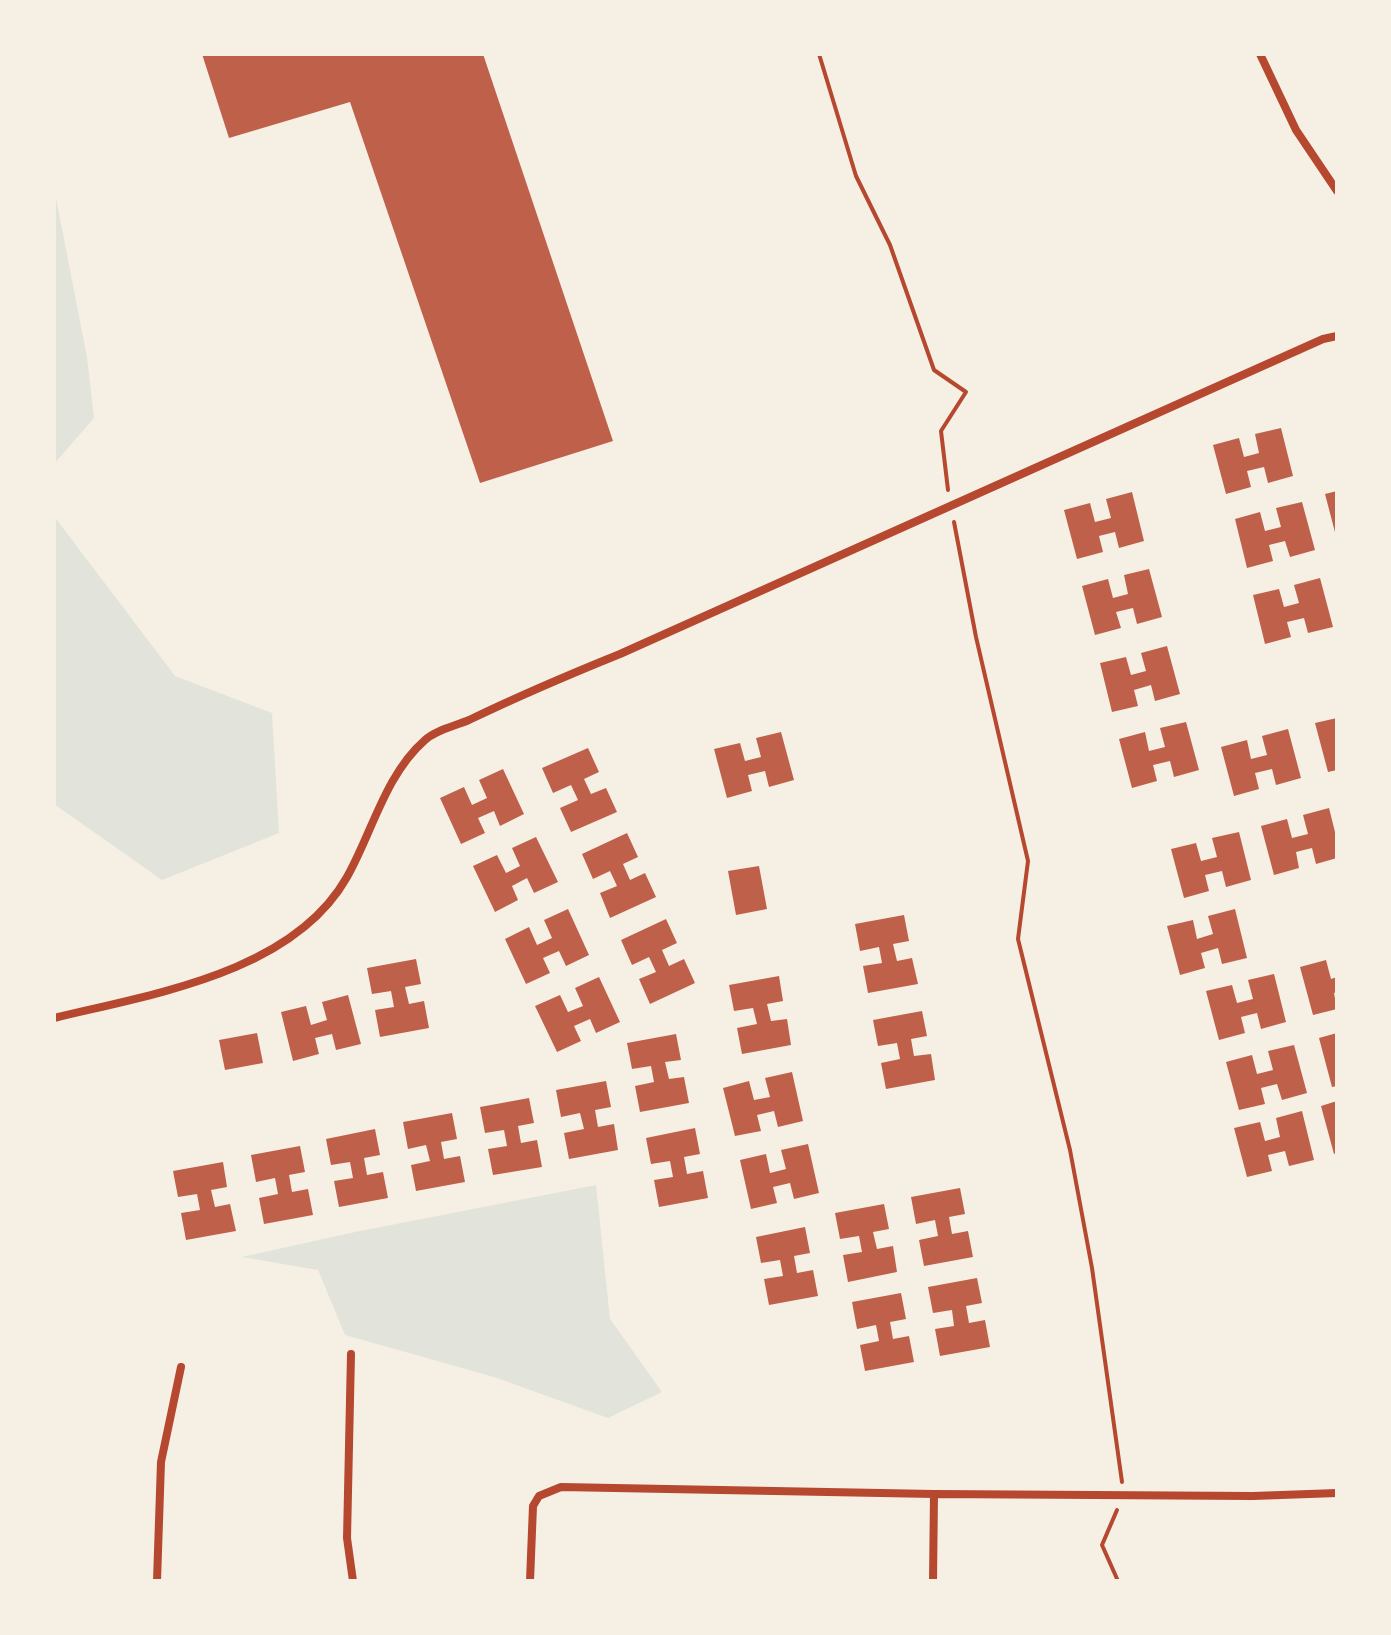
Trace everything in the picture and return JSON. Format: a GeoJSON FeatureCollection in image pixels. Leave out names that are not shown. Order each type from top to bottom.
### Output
{"type":"FeatureCollection","features":[{"type":"Feature","properties":{"kind":"street"},"geometry":{"type":"LineString","coordinates":[[1260,54],[1296,130],[1337,191]]}},
{"type":"Feature","properties":{"kind":"street"},"geometry":{"type":"LineString","coordinates":[[54,1018],[155,993],[223,971],[264,956],[302,929],[336,898],[394,781],[411,754],[428,737],[1323,339],[1337,336]]}},
{"type":"Feature","properties":{"kind":"street"},"geometry":{"type":"LineString","coordinates":[[351,1354],[347,1538],[353,1581]]}},
{"type":"Feature","properties":{"kind":"street"},"geometry":{"type":"LineString","coordinates":[[157,1581],[161,1462],[181,1367]]}},
{"type":"Feature","properties":{"kind":"street"},"geometry":{"type":"LineString","coordinates":[[530,1581],[533,1506],[539,1496],[550,1490],[580,1486],[934,1494],[1253,1496],[1337,1493]]}},
{"type":"Feature","properties":{"kind":"street"},"geometry":{"type":"LineString","coordinates":[[933,1581],[934,1494]]}},
{"type":"Feature","properties":{"kind":"path"},"geometry":{"type":"LineString","coordinates":[[819,54],[856,176],[890,245],[934,370],[966,392],[941,431],[950,504],[976,637],[1028,861],[1018,939],[1078,1194],[1092,1268],[1124,1495],[1102,1545],[1118,1581]]}},
{"type":"Feature","properties":{"kind":"shaded area"},"geometry":{"type":"Polygon","coordinates":[[[54,188],[87,357],[94,418],[54,464],[54,188]]]}},
{"type":"Feature","properties":{"kind":"shaded area"},"geometry":{"type":"Polygon","coordinates":[[[54,516],[175,676],[272,713],[279,833],[162,880],[54,804],[54,516]]]}},
{"type":"Feature","properties":{"kind":"shaded area"},"geometry":{"type":"Polygon","coordinates":[[[596,1185],[610,1319],[662,1392],[608,1418],[494,1377],[345,1335],[318,1270],[242,1257],[355,1232],[596,1185]]]}},
{"type":"Feature","properties":{"kind":"building"},"geometry":{"type":"Polygon","coordinates":[[[202,54],[483,54],[613,441],[480,483],[350,102],[229,138],[202,54]]]}},
{"type":"Feature","properties":{"kind":"building"},"geometry":{"type":"Polygon","coordinates":[[[1281,428],[1293,476],[1268,483],[1264,467],[1247,471],[1251,487],[1226,494],[1213,445],[1239,438],[1244,457],[1259,453],[1255,434],[1281,428]]]}},
{"type":"Feature","properties":{"kind":"building"},"geometry":{"type":"Polygon","coordinates":[[[1337,491],[1337,536],[1336,536],[1325,494],[1337,491]]]}},
{"type":"Feature","properties":{"kind":"building"},"geometry":{"type":"Polygon","coordinates":[[[1132,492],[1144,541],[1119,548],[1115,532],[1099,536],[1103,552],[1077,559],[1064,510],[1090,503],[1095,522],[1111,518],[1106,499],[1132,492]]]}},
{"type":"Feature","properties":{"kind":"building"},"geometry":{"type":"Polygon","coordinates":[[[1302,502],[1315,550],[1290,557],[1285,541],[1269,545],[1273,561],[1247,568],[1235,519],[1260,512],[1265,531],[1281,527],[1276,508],[1302,502]]]}},
{"type":"Feature","properties":{"kind":"building"},"geometry":{"type":"Polygon","coordinates":[[[1149,569],[1162,617],[1137,624],[1133,608],[1116,612],[1121,628],[1095,635],[1082,586],[1108,579],[1113,598],[1128,594],[1124,575],[1149,569]]]}},
{"type":"Feature","properties":{"kind":"building"},"geometry":{"type":"Polygon","coordinates":[[[1320,578],[1333,627],[1308,633],[1304,618],[1287,622],[1291,637],[1265,644],[1253,595],[1279,589],[1284,607],[1299,603],[1294,585],[1320,578]]]}},
{"type":"Feature","properties":{"kind":"building"},"geometry":{"type":"Polygon","coordinates":[[[1167,646],[1180,694],[1155,701],[1151,685],[1134,690],[1138,706],[1112,712],[1100,663],[1126,657],[1131,675],[1146,671],[1141,653],[1167,646]]]}},
{"type":"Feature","properties":{"kind":"building"},"geometry":{"type":"Polygon","coordinates":[[[1337,718],[1337,770],[1328,772],[1315,723],[1337,718]]]}},
{"type":"Feature","properties":{"kind":"building"},"geometry":{"type":"Polygon","coordinates":[[[1186,722],[1199,770],[1174,777],[1170,761],[1153,765],[1157,781],[1132,788],[1119,739],[1145,732],[1149,751],[1165,747],[1160,728],[1186,722]]]}},
{"type":"Feature","properties":{"kind":"building"},"geometry":{"type":"Polygon","coordinates":[[[1288,729],[1301,778],[1276,785],[1272,769],[1255,773],[1259,789],[1234,796],[1221,747],[1247,740],[1251,759],[1267,755],[1262,736],[1288,729]]]}},
{"type":"Feature","properties":{"kind":"building"},"geometry":{"type":"Polygon","coordinates":[[[781,732],[794,780],[769,787],[765,771],[748,775],[752,791],[727,798],[714,749],[740,743],[745,761],[761,757],[756,738],[781,732]]]}},
{"type":"Feature","properties":{"kind":"building"},"geometry":{"type":"Polygon","coordinates":[[[588,748],[599,772],[584,779],[591,794],[606,788],[617,812],[571,832],[560,808],[578,800],[571,785],[553,793],[542,768],[588,748]]]}},
{"type":"Feature","properties":{"kind":"building"},"geometry":{"type":"Polygon","coordinates":[[[503,769],[524,814],[500,826],[494,811],[478,818],[485,833],[461,844],[440,798],[464,787],[472,805],[487,798],[479,780],[503,769]]]}},
{"type":"Feature","properties":{"kind":"building"},"geometry":{"type":"Polygon","coordinates":[[[1329,808],[1337,840],[1337,858],[1316,864],[1312,848],[1296,852],[1299,868],[1274,875],[1261,826],[1287,819],[1292,838],[1308,834],[1303,815],[1329,808]]]}},
{"type":"Feature","properties":{"kind":"building"},"geometry":{"type":"Polygon","coordinates":[[[1239,832],[1251,880],[1226,887],[1222,871],[1205,875],[1209,891],[1184,898],[1171,849],[1196,843],[1201,861],[1217,857],[1212,838],[1239,832]]]}},
{"type":"Feature","properties":{"kind":"building"},"geometry":{"type":"Polygon","coordinates":[[[627,833],[638,857],[623,864],[630,880],[645,873],[656,897],[610,918],[600,893],[617,886],[610,871],[593,879],[582,854],[627,833]]]}},
{"type":"Feature","properties":{"kind":"building"},"geometry":{"type":"Polygon","coordinates":[[[536,837],[558,882],[534,893],[527,878],[512,886],[518,900],[495,912],[473,866],[497,855],[506,873],[520,866],[512,848],[536,837]]]}},
{"type":"Feature","properties":{"kind":"building"},"geometry":{"type":"Polygon","coordinates":[[[759,866],[767,909],[736,915],[728,871],[759,866]]]}},
{"type":"Feature","properties":{"kind":"building"},"geometry":{"type":"Polygon","coordinates":[[[568,909],[589,955],[566,966],[559,951],[543,958],[550,973],[526,984],[505,939],[529,927],[537,945],[552,938],[544,920],[568,909]]]}},
{"type":"Feature","properties":{"kind":"building"},"geometry":{"type":"Polygon","coordinates":[[[1235,909],[1247,958],[1222,964],[1218,948],[1201,953],[1205,968],[1180,975],[1167,926],[1193,920],[1197,939],[1213,934],[1208,916],[1235,909]]]}},
{"type":"Feature","properties":{"kind":"building"},"geometry":{"type":"Polygon","coordinates":[[[904,915],[909,941],[893,944],[897,961],[912,958],[918,984],[868,993],[863,966],[882,963],[879,947],[860,951],[855,924],[904,915]]]}},
{"type":"Feature","properties":{"kind":"building"},"geometry":{"type":"Polygon","coordinates":[[[666,919],[677,943],[662,950],[669,966],[684,959],[695,983],[650,1004],[639,979],[656,972],[649,957],[632,965],[621,940],[666,919]]]}},
{"type":"Feature","properties":{"kind":"building"},"geometry":{"type":"Polygon","coordinates":[[[416,959],[421,984],[405,987],[409,1004],[424,1001],[429,1028],[380,1037],[375,1010],[394,1007],[391,991],[372,994],[367,968],[416,959]]]}},
{"type":"Feature","properties":{"kind":"building"},"geometry":{"type":"Polygon","coordinates":[[[1326,960],[1331,979],[1337,977],[1337,992],[1334,993],[1337,1009],[1313,1015],[1300,967],[1326,960]]]}},
{"type":"Feature","properties":{"kind":"building"},"geometry":{"type":"Polygon","coordinates":[[[1274,974],[1286,1022],[1261,1029],[1257,1013],[1241,1017],[1245,1033],[1219,1040],[1206,991],[1232,985],[1237,1003],[1253,999],[1248,980],[1274,974]]]}},
{"type":"Feature","properties":{"kind":"building"},"geometry":{"type":"Polygon","coordinates":[[[779,976],[783,1001],[767,1004],[771,1021],[787,1019],[791,1045],[742,1054],[737,1028],[757,1024],[753,1008],[734,1011],[729,985],[779,976]]]}},
{"type":"Feature","properties":{"kind":"building"},"geometry":{"type":"Polygon","coordinates":[[[599,977],[620,1022],[596,1033],[590,1019],[574,1026],[581,1041],[557,1052],[535,1006],[560,995],[568,1012],[583,1006],[575,988],[599,977]]]}},
{"type":"Feature","properties":{"kind":"building"},"geometry":{"type":"Polygon","coordinates":[[[348,995],[361,1044],[336,1050],[332,1034],[315,1038],[319,1054],[293,1061],[281,1012],[306,1006],[311,1025],[327,1020],[322,1002],[348,995]]]}},
{"type":"Feature","properties":{"kind":"building"},"geometry":{"type":"Polygon","coordinates":[[[922,1011],[927,1036],[911,1039],[914,1056],[931,1054],[935,1080],[886,1089],[881,1063],[900,1059],[897,1043],[878,1046],[873,1020],[922,1011]]]}},
{"type":"Feature","properties":{"kind":"building"},"geometry":{"type":"Polygon","coordinates":[[[257,1033],[263,1063],[225,1070],[219,1040],[257,1033]]]}},
{"type":"Feature","properties":{"kind":"building"},"geometry":{"type":"Polygon","coordinates":[[[1337,1033],[1337,1086],[1332,1087],[1319,1038],[1337,1033]]]}},
{"type":"Feature","properties":{"kind":"building"},"geometry":{"type":"Polygon","coordinates":[[[676,1034],[681,1060],[665,1062],[669,1079],[684,1077],[689,1103],[640,1112],[635,1086],[654,1082],[651,1066],[632,1069],[627,1043],[676,1034]]]}},
{"type":"Feature","properties":{"kind":"building"},"geometry":{"type":"Polygon","coordinates":[[[1294,1045],[1307,1093],[1282,1100],[1277,1084],[1261,1088],[1265,1104],[1239,1110],[1226,1062],[1252,1055],[1257,1074],[1273,1070],[1268,1051],[1294,1045]]]}},
{"type":"Feature","properties":{"kind":"building"},"geometry":{"type":"Polygon","coordinates":[[[792,1072],[803,1121],[778,1127],[774,1111],[757,1115],[761,1131],[735,1136],[723,1088],[749,1081],[754,1100],[770,1097],[765,1078],[792,1072]]]}},
{"type":"Feature","properties":{"kind":"building"},"geometry":{"type":"Polygon","coordinates":[[[606,1081],[611,1107],[595,1110],[598,1127],[614,1124],[618,1150],[569,1159],[564,1133],[584,1129],[580,1113],[561,1117],[556,1090],[606,1081]]]}},
{"type":"Feature","properties":{"kind":"building"},"geometry":{"type":"Polygon","coordinates":[[[529,1098],[534,1123],[518,1126],[521,1143],[537,1140],[542,1167],[493,1175],[488,1149],[507,1146],[504,1130],[485,1133],[480,1107],[529,1098]]]}},
{"type":"Feature","properties":{"kind":"building"},"geometry":{"type":"Polygon","coordinates":[[[1337,1101],[1337,1153],[1334,1154],[1321,1106],[1337,1101]]]}},
{"type":"Feature","properties":{"kind":"building"},"geometry":{"type":"Polygon","coordinates":[[[1302,1111],[1314,1160],[1289,1166],[1285,1151],[1268,1155],[1272,1171],[1247,1177],[1234,1128],[1260,1122],[1265,1141],[1280,1137],[1276,1118],[1302,1111]]]}},
{"type":"Feature","properties":{"kind":"building"},"geometry":{"type":"Polygon","coordinates":[[[452,1113],[457,1139],[441,1142],[444,1159],[460,1156],[465,1182],[416,1191],[411,1165],[430,1161],[426,1145],[408,1149],[403,1122],[452,1113]]]}},
{"type":"Feature","properties":{"kind":"building"},"geometry":{"type":"Polygon","coordinates":[[[695,1128],[700,1154],[684,1157],[687,1174],[703,1171],[708,1198],[659,1207],[654,1180],[673,1177],[670,1161],[651,1164],[646,1138],[695,1128]]]}},
{"type":"Feature","properties":{"kind":"building"},"geometry":{"type":"Polygon","coordinates":[[[375,1129],[380,1155],[364,1158],[367,1175],[383,1172],[388,1198],[339,1207],[334,1181],[353,1178],[350,1162],[331,1165],[326,1139],[375,1129]]]}},
{"type":"Feature","properties":{"kind":"building"},"geometry":{"type":"Polygon","coordinates":[[[808,1144],[819,1193],[794,1199],[790,1183],[773,1187],[777,1203],[751,1209],[740,1160],[766,1154],[770,1173],[786,1169],[781,1150],[808,1144]]]}},
{"type":"Feature","properties":{"kind":"building"},"geometry":{"type":"Polygon","coordinates":[[[300,1146],[305,1172],[289,1175],[292,1192],[308,1189],[313,1215],[264,1224],[259,1198],[278,1194],[275,1178],[256,1182],[251,1155],[300,1146]]]}},
{"type":"Feature","properties":{"kind":"building"},"geometry":{"type":"Polygon","coordinates":[[[223,1162],[227,1187],[211,1190],[215,1207],[230,1204],[236,1231],[186,1240],[181,1213],[200,1210],[197,1194],[178,1197],[173,1171],[223,1162]]]}},
{"type":"Feature","properties":{"kind":"building"},"geometry":{"type":"Polygon","coordinates":[[[960,1188],[965,1214],[949,1217],[952,1234],[968,1231],[973,1257],[924,1266],[919,1240],[938,1236],[935,1220],[916,1224],[911,1197],[960,1188]]]}},
{"type":"Feature","properties":{"kind":"building"},"geometry":{"type":"Polygon","coordinates":[[[884,1204],[889,1229],[873,1232],[877,1249],[893,1246],[897,1272],[848,1282],[843,1255],[862,1252],[859,1236],[840,1239],[835,1213],[884,1204]]]}},
{"type":"Feature","properties":{"kind":"building"},"geometry":{"type":"Polygon","coordinates":[[[805,1227],[810,1253],[794,1256],[797,1273],[813,1270],[818,1296],[769,1305],[764,1279],[783,1276],[780,1260],[761,1263],[756,1237],[805,1227]]]}},
{"type":"Feature","properties":{"kind":"building"},"geometry":{"type":"Polygon","coordinates":[[[977,1278],[982,1303],[966,1306],[969,1323],[985,1320],[990,1347],[940,1356],[935,1329],[954,1326],[952,1310],[933,1313],[928,1287],[977,1278]]]}},
{"type":"Feature","properties":{"kind":"building"},"geometry":{"type":"Polygon","coordinates":[[[901,1293],[906,1319],[890,1322],[893,1339],[909,1336],[914,1362],[865,1371],[860,1345],[879,1341],[876,1325],[857,1329],[852,1302],[901,1293]]]}}]}
